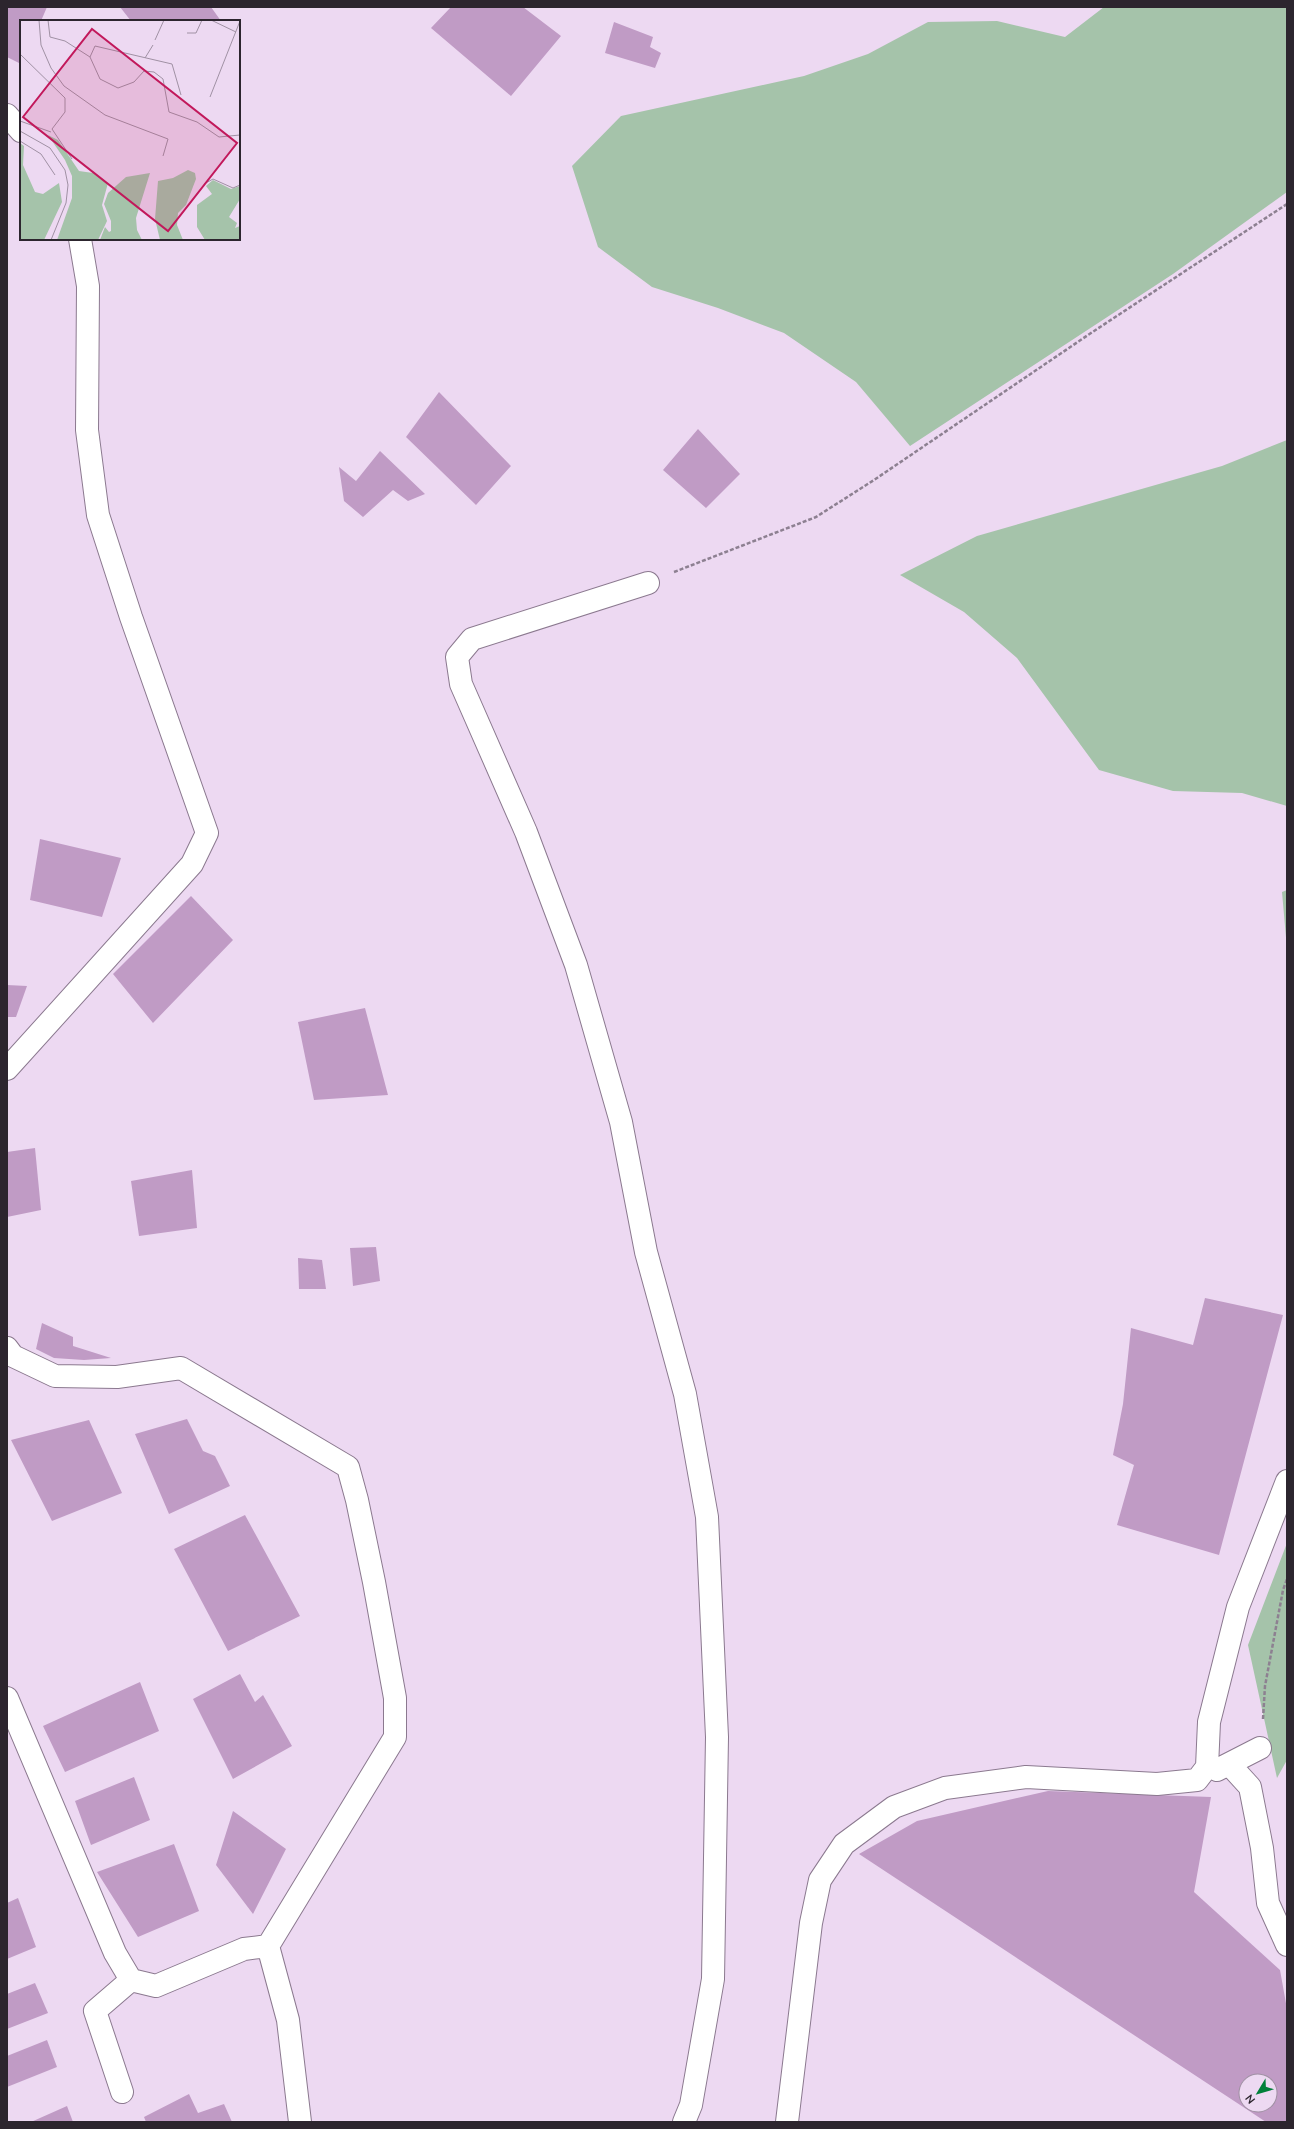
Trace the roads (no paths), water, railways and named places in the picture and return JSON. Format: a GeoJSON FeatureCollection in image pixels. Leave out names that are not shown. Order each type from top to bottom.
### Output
{"type":"FeatureCollection","features":[{"type":"Feature","properties":{"kind":"street"},"geometry":{"type":"LineString","coordinates":[[7,115],[20,129]]}},
{"type":"Feature","properties":{"kind":"street"},"geometry":{"type":"LineString","coordinates":[[7,1069],[192,864],[207,833],[164,715],[98,515],[87,430],[88,286],[80,240]]}},
{"type":"Feature","properties":{"kind":"street"},"geometry":{"type":"LineString","coordinates":[[648,583],[472,639],[457,657],[461,684],[526,832],[576,965],[621,1122],[646,1252],[685,1394],[707,1517],[716,1737],[712,1979],[691,2105],[684,2122]]}},
{"type":"Feature","properties":{"kind":"street"},"geometry":{"type":"LineString","coordinates":[[7,1348],[13,1356],[55,1376],[117,1377],[181,1368],[348,1467],[357,1500],[374,1582],[395,1698],[395,1737],[268,1946],[288,2020],[300,2122]]}},
{"type":"Feature","properties":{"kind":"street"},"geometry":{"type":"LineString","coordinates":[[1197,1780],[1207,1767],[1209,1722],[1238,1607],[1287,1481]]}},
{"type":"Feature","properties":{"kind":"street"},"geometry":{"type":"LineString","coordinates":[[7,1698],[115,1953],[131,1980],[156,1986],[244,1949],[268,1946]]}},
{"type":"Feature","properties":{"kind":"street"},"geometry":{"type":"LineString","coordinates":[[787,2122],[811,1923],[820,1880],[844,1844],[894,1807],[945,1788],[1026,1777],[1156,1784],[1197,1780],[1260,1748]]}},
{"type":"Feature","properties":{"kind":"street"},"geometry":{"type":"LineString","coordinates":[[1229,1764],[1250,1787],[1262,1848],[1268,1903],[1287,1945]]}},
{"type":"Feature","properties":{"kind":"street"},"geometry":{"type":"LineString","coordinates":[[122,2092],[95,2011],[131,1980]]}}]}
